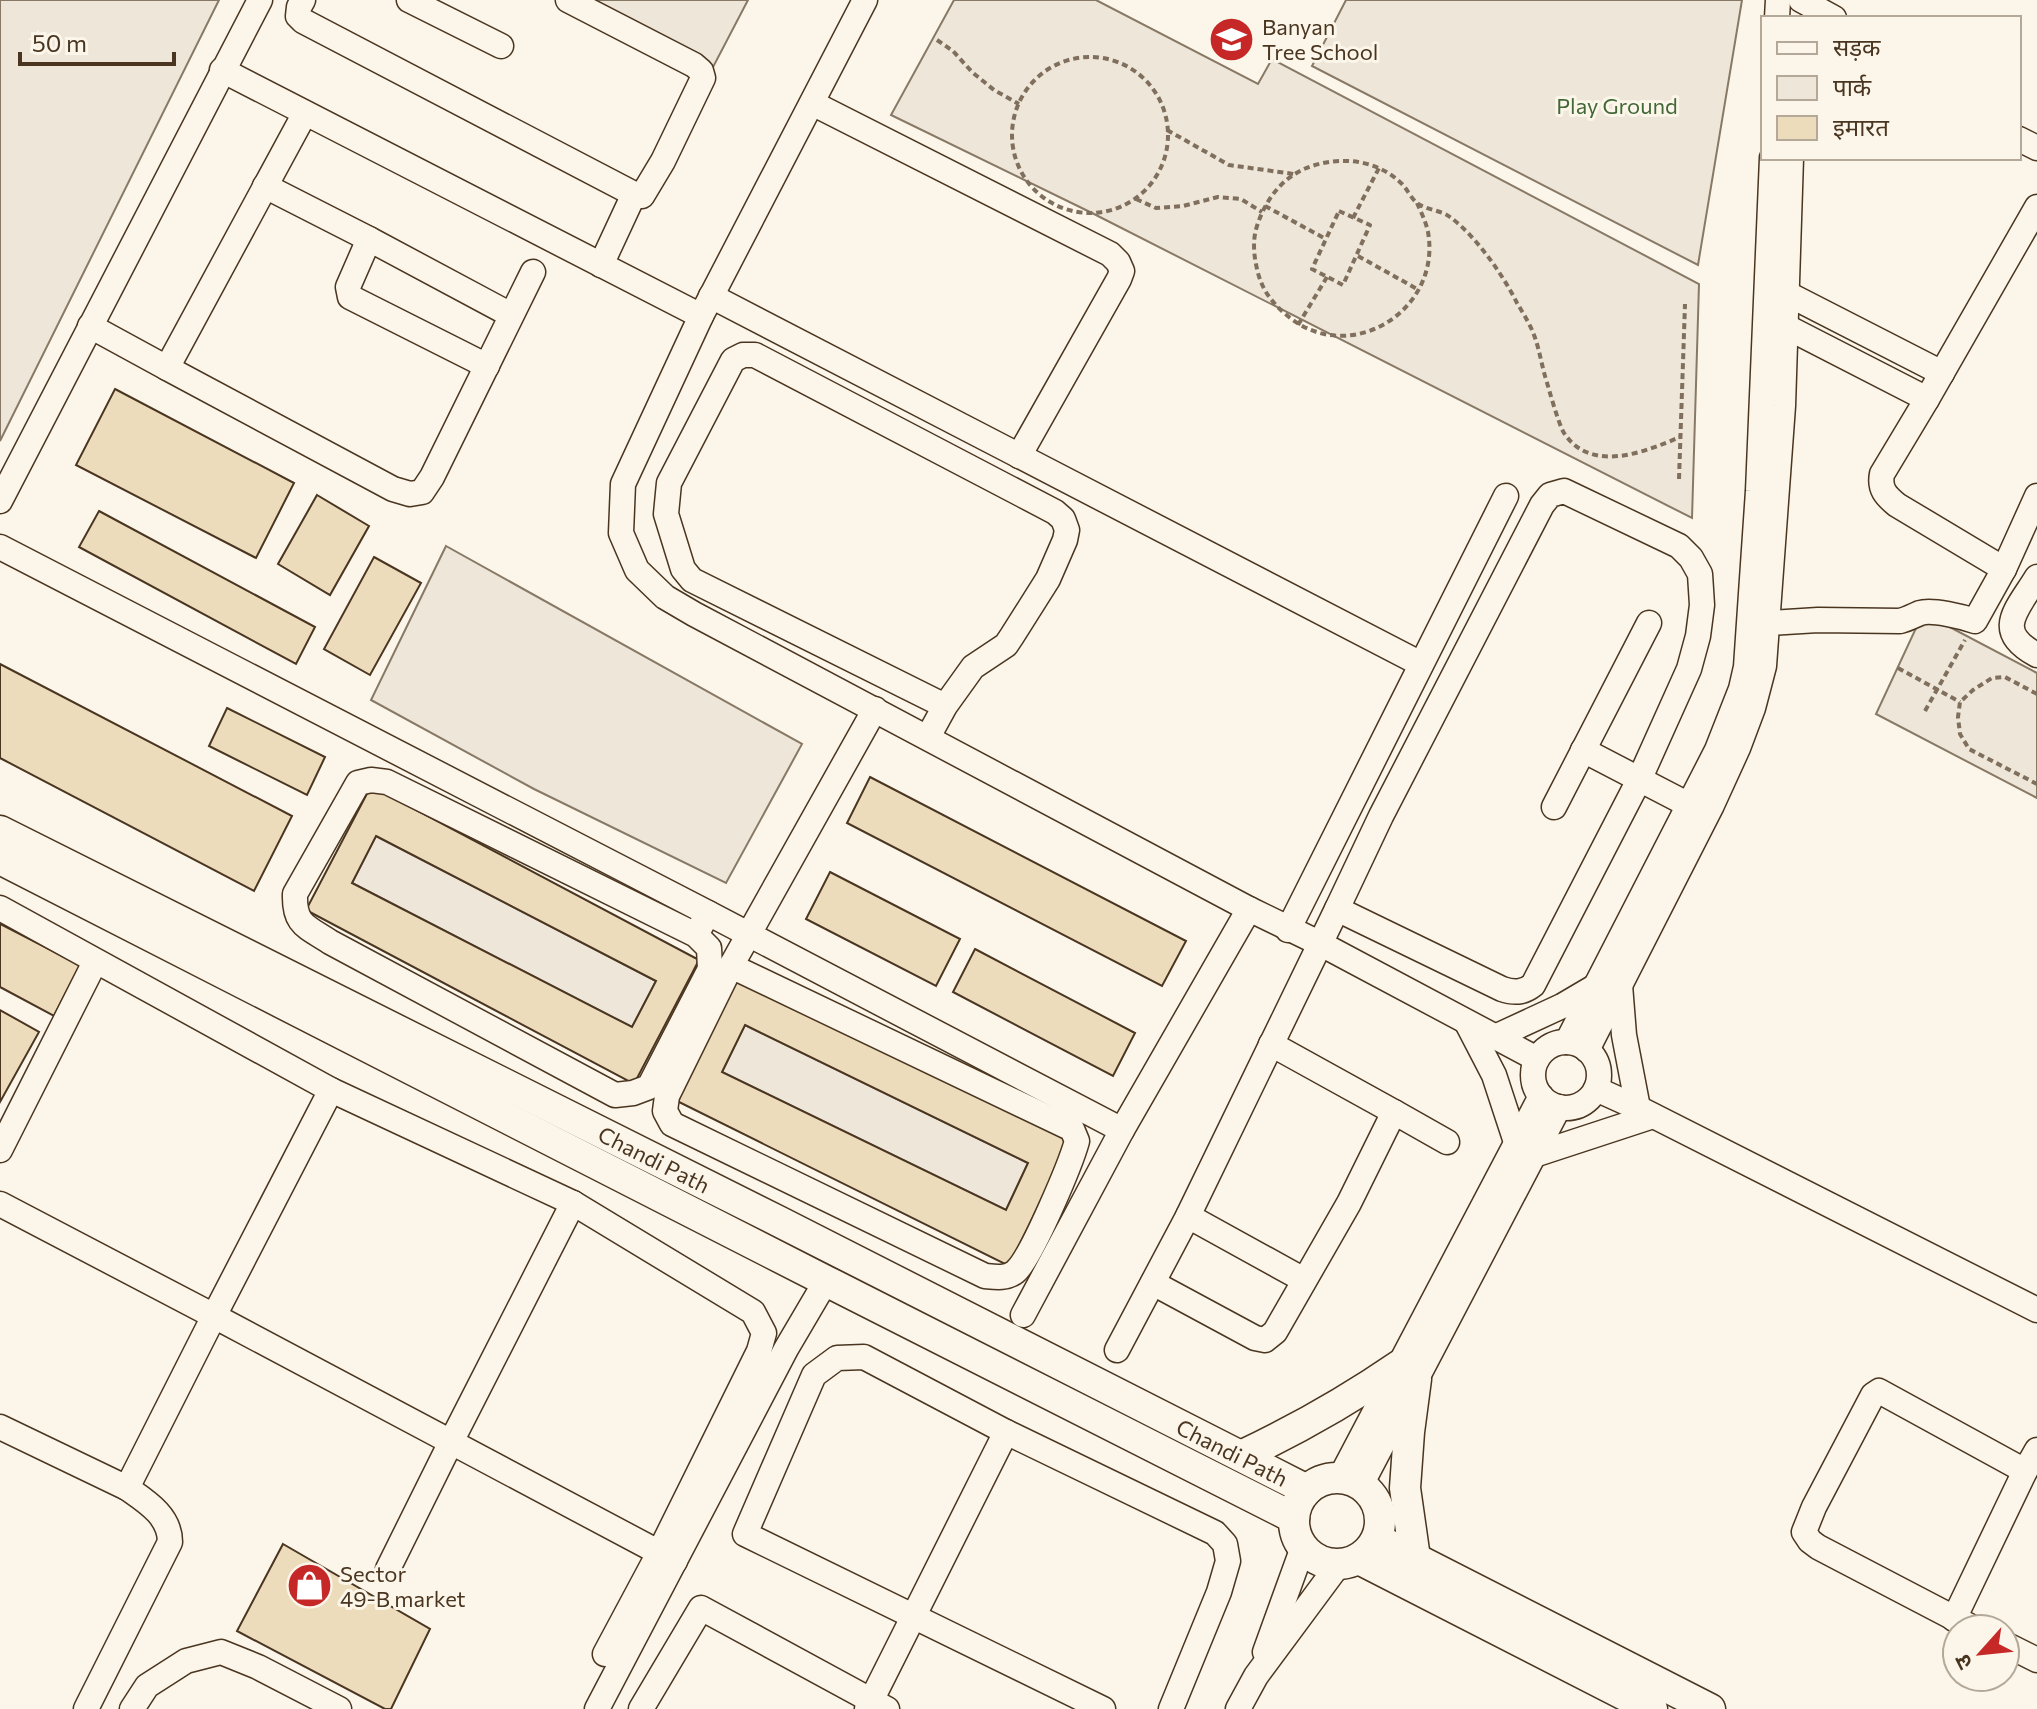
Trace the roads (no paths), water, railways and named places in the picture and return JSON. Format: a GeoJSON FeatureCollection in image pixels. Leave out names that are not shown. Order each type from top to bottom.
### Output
{"type":"FeatureCollection","features":[{"type":"Feature","properties":{"kind":"main road","name":"Chandi Path"},"geometry":{"type":"LineString","coordinates":[[0,831],[1307,1490]]}},
{"type":"Feature","properties":{"kind":"main road","name":"Chandi Path"},"geometry":{"type":"LineString","coordinates":[[0,859],[826,1281],[1298,1532]]}},
{"type":"Feature","properties":{"kind":"main road"},"geometry":{"type":"LineString","coordinates":[[1241,1456],[1296,1429],[1414,1361]]}},
{"type":"Feature","properties":{"kind":"main road"},"geometry":{"type":"LineString","coordinates":[[1414,1361],[1405,1488],[1415,1558]]}},
{"type":"Feature","properties":{"kind":"main road"},"geometry":{"type":"LineString","coordinates":[[1358,1554],[1380,1524],[1379,1509],[1372,1495],[1350,1481],[1328,1478],[1316,1483],[1298,1503],[1298,1532],[1319,1560],[1358,1554],[1415,1558],[1710,1709]]}},
{"type":"Feature","properties":{"kind":"main road"},"geometry":{"type":"LineString","coordinates":[[1358,1554],[1652,1709]]}},
{"type":"Feature","properties":{"kind":"street"},"geometry":{"type":"LineString","coordinates":[[0,501],[260,0]]}},
{"type":"Feature","properties":{"kind":"street"},"geometry":{"type":"LineString","coordinates":[[303,0],[298,11],[303,21],[640,196],[645,193],[663,161],[703,78],[701,71],[682,58],[568,0]]}},
{"type":"Feature","properties":{"kind":"street"},"geometry":{"type":"LineString","coordinates":[[409,0],[501,46]]}},
{"type":"Feature","properties":{"kind":"street"},"geometry":{"type":"LineString","coordinates":[[865,0],[706,306],[623,484],[621,533],[637,570],[665,597],[1288,930],[1321,944],[1537,1059]]}},
{"type":"Feature","properties":{"kind":"street"},"geometry":{"type":"LineString","coordinates":[[1800,0],[1830,16]]}},
{"type":"Feature","properties":{"kind":"street"},"geometry":{"type":"LineString","coordinates":[[222,70],[601,265],[706,306],[758,321],[1421,664]]}},
{"type":"Feature","properties":{"kind":"street"},"geometry":{"type":"LineString","coordinates":[[812,103],[1110,254],[1118,262],[1122,271],[1119,279],[1019,456]]}},
{"type":"Feature","properties":{"kind":"street"},"geometry":{"type":"LineString","coordinates":[[167,368],[305,113]]}},
{"type":"Feature","properties":{"kind":"street"},"geometry":{"type":"LineString","coordinates":[[1577,1046],[1712,805],[1753,708],[1764,666],[1758,623],[1758,491],[1776,321],[1772,160]]}},
{"type":"Feature","properties":{"kind":"street"},"geometry":{"type":"LineString","coordinates":[[1777,289],[1791,160]]}},
{"type":"Feature","properties":{"kind":"street"},"geometry":{"type":"LineString","coordinates":[[265,186],[511,315]]}},
{"type":"Feature","properties":{"kind":"street"},"geometry":{"type":"LineString","coordinates":[[601,265],[634,194]]}},
{"type":"Feature","properties":{"kind":"street"},"geometry":{"type":"LineString","coordinates":[[2004,569],[1897,505],[1884,494],[1880,481],[2037,207]]}},
{"type":"Feature","properties":{"kind":"street"},"geometry":{"type":"LineString","coordinates":[[369,239],[348,287],[350,297],[487,366]]}},
{"type":"Feature","properties":{"kind":"street"},"geometry":{"type":"LineString","coordinates":[[90,326],[393,489],[410,494],[422,492],[432,477],[533,272]]}},
{"type":"Feature","properties":{"kind":"street"},"geometry":{"type":"LineString","coordinates":[[1777,289],[1942,373]]}},
{"type":"Feature","properties":{"kind":"street"},"geometry":{"type":"LineString","coordinates":[[743,355],[758,321]]}},
{"type":"Feature","properties":{"kind":"street"},"geometry":{"type":"LineString","coordinates":[[1776,321],[1927,399]]}},
{"type":"Feature","properties":{"kind":"street"},"geometry":{"type":"LineString","coordinates":[[928,737],[945,706],[973,667],[1006,645],[1048,579],[1065,540],[1067,530],[1063,519],[1055,512],[755,355],[743,355],[733,360],[669,483],[666,514],[683,569],[692,580],[945,706]]}},
{"type":"Feature","properties":{"kind":"street"},"geometry":{"type":"LineString","coordinates":[[1117,1350],[1188,1216],[1381,816],[1542,505],[1550,495],[1564,491],[1679,546],[1700,574],[1702,605],[1689,669],[1640,778],[1533,985],[1515,993],[1502,989],[1337,909]]}},
{"type":"Feature","properties":{"kind":"street"},"geometry":{"type":"LineString","coordinates":[[1288,930],[1506,496]]}},
{"type":"Feature","properties":{"kind":"street"},"geometry":{"type":"LineString","coordinates":[[1758,623],[1859,619],[1900,621],[1920,613],[1975,621],[2004,569],[2037,496]]}},
{"type":"Feature","properties":{"kind":"street"},"geometry":{"type":"LineString","coordinates":[[0,547],[1122,1130]]}},
{"type":"Feature","properties":{"kind":"street"},"geometry":{"type":"LineString","coordinates":[[2037,577],[2015,614],[2011,631],[2014,639],[2037,655]]}},
{"type":"Feature","properties":{"kind":"street"},"geometry":{"type":"LineString","coordinates":[[1554,807],[1649,623]]}},
{"type":"Feature","properties":{"kind":"street"},"geometry":{"type":"LineString","coordinates":[[1646,1112],[1608,986],[1717,750],[1741,689],[1758,623]]}},
{"type":"Feature","properties":{"kind":"street"},"geometry":{"type":"LineString","coordinates":[[731,966],[1072,1129],[1077,1141],[1067,1171],[1027,1255],[1016,1271],[1003,1277],[985,1276],[672,1124],[665,1111],[667,1096],[731,966],[875,709]]}},
{"type":"Feature","properties":{"kind":"street"},"geometry":{"type":"LineString","coordinates":[[371,780],[390,748]]}},
{"type":"Feature","properties":{"kind":"street"},"geometry":{"type":"LineString","coordinates":[[1583,750],[1689,805]]}},
{"type":"Feature","properties":{"kind":"street"},"geometry":{"type":"LineString","coordinates":[[371,780],[387,782],[696,935],[709,948],[710,969],[649,1087],[615,1095],[330,942],[300,922],[294,910],[295,894],[358,783],[371,780]]}},
{"type":"Feature","properties":{"kind":"street"},"geometry":{"type":"LineString","coordinates":[[0,908],[331,1090],[573,1203],[753,1312],[764,1333],[759,1351],[597,1709]]}},
{"type":"Feature","properties":{"kind":"street"},"geometry":{"type":"LineString","coordinates":[[1023,1315],[1122,1130],[1249,909]]}},
{"type":"Feature","properties":{"kind":"street"},"geometry":{"type":"LineString","coordinates":[[696,935],[708,913]]}},
{"type":"Feature","properties":{"kind":"street"},"geometry":{"type":"LineString","coordinates":[[0,1150],[95,962]]}},
{"type":"Feature","properties":{"kind":"street"},"geometry":{"type":"LineString","coordinates":[[1495,1037],[1608,986]]}},
{"type":"Feature","properties":{"kind":"street"},"geometry":{"type":"LineString","coordinates":[[1467,1023],[1494,1075],[1525,1149]]}},
{"type":"Feature","properties":{"kind":"street"},"geometry":{"type":"LineString","coordinates":[[1557,1043],[1577,1046],[1594,1058],[1599,1079],[1596,1089],[1580,1105],[1570,1108],[1550,1101],[1535,1086],[1533,1076],[1537,1059],[1557,1043]]}},
{"type":"Feature","properties":{"kind":"street"},"geometry":{"type":"LineString","coordinates":[[1271,1044],[1447,1142]]}},
{"type":"Feature","properties":{"kind":"street"},"geometry":{"type":"LineString","coordinates":[[1596,1089],[2037,1310]]}},
{"type":"Feature","properties":{"kind":"street"},"geometry":{"type":"LineString","coordinates":[[127,1488],[331,1090]]}},
{"type":"Feature","properties":{"kind":"street"},"geometry":{"type":"LineString","coordinates":[[1350,1481],[1550,1101]]}},
{"type":"Feature","properties":{"kind":"street"},"geometry":{"type":"LineString","coordinates":[[1153,1283],[1255,1338],[1265,1340],[1275,1332],[1349,1203],[1394,1112]]}},
{"type":"Feature","properties":{"kind":"street"},"geometry":{"type":"LineString","coordinates":[[1525,1149],[1646,1112]]}},
{"type":"Feature","properties":{"kind":"street"},"geometry":{"type":"LineString","coordinates":[[388,1569],[573,1203]]}},
{"type":"Feature","properties":{"kind":"street"},"geometry":{"type":"LineString","coordinates":[[0,1204],[667,1557]]}},
{"type":"Feature","properties":{"kind":"street"},"geometry":{"type":"LineString","coordinates":[[1188,1216],[1304,1280]]}},
{"type":"Feature","properties":{"kind":"street"},"geometry":{"type":"LineString","coordinates":[[605,1654],[667,1557],[826,1281]]}},
{"type":"Feature","properties":{"kind":"street"},"geometry":{"type":"LineString","coordinates":[[1103,1709],[745,1534],[814,1375],[837,1358],[864,1357],[1006,1432],[1215,1533],[1225,1544],[1228,1561],[1219,1592],[1171,1709]]}},
{"type":"Feature","properties":{"kind":"street"},"geometry":{"type":"LineString","coordinates":[[1944,1613],[1810,1541],[1804,1532],[1873,1395],[1879,1391],[2025,1471]]}},
{"type":"Feature","properties":{"kind":"street"},"geometry":{"type":"LineString","coordinates":[[0,1427],[127,1488],[166,1520],[170,1533],[170,1542],[86,1709]]}},
{"type":"Feature","properties":{"kind":"street"},"geometry":{"type":"LineString","coordinates":[[641,1709],[701,1608],[875,1706],[913,1616],[1006,1432]]}},
{"type":"Feature","properties":{"kind":"street"},"geometry":{"type":"LineString","coordinates":[[1969,1613],[2025,1471],[2037,1450]]}},
{"type":"Feature","properties":{"kind":"street"},"geometry":{"type":"LineString","coordinates":[[1256,1676],[1298,1532]]}},
{"type":"Feature","properties":{"kind":"street"},"geometry":{"type":"LineString","coordinates":[[1238,1709],[1256,1676],[1358,1554]]}},
{"type":"Feature","properties":{"kind":"street"},"geometry":{"type":"LineString","coordinates":[[132,1709],[147,1686],[173,1669],[186,1661],[221,1652],[258,1667],[339,1709]]}},
{"type":"Feature","properties":{"kind":"place","name":"Banyan Tree School"},"geometry":{"type":"Point","coordinates":[1231,39]}},
{"type":"Feature","properties":{"kind":"place","name":"Sector 49-B market"},"geometry":{"type":"Point","coordinates":[309,1586]}},
{"type":"Feature","properties":{"kind":"park label","name":"Play Ground"},"geometry":{"type":"Point","coordinates":[1617,105]}}]}
